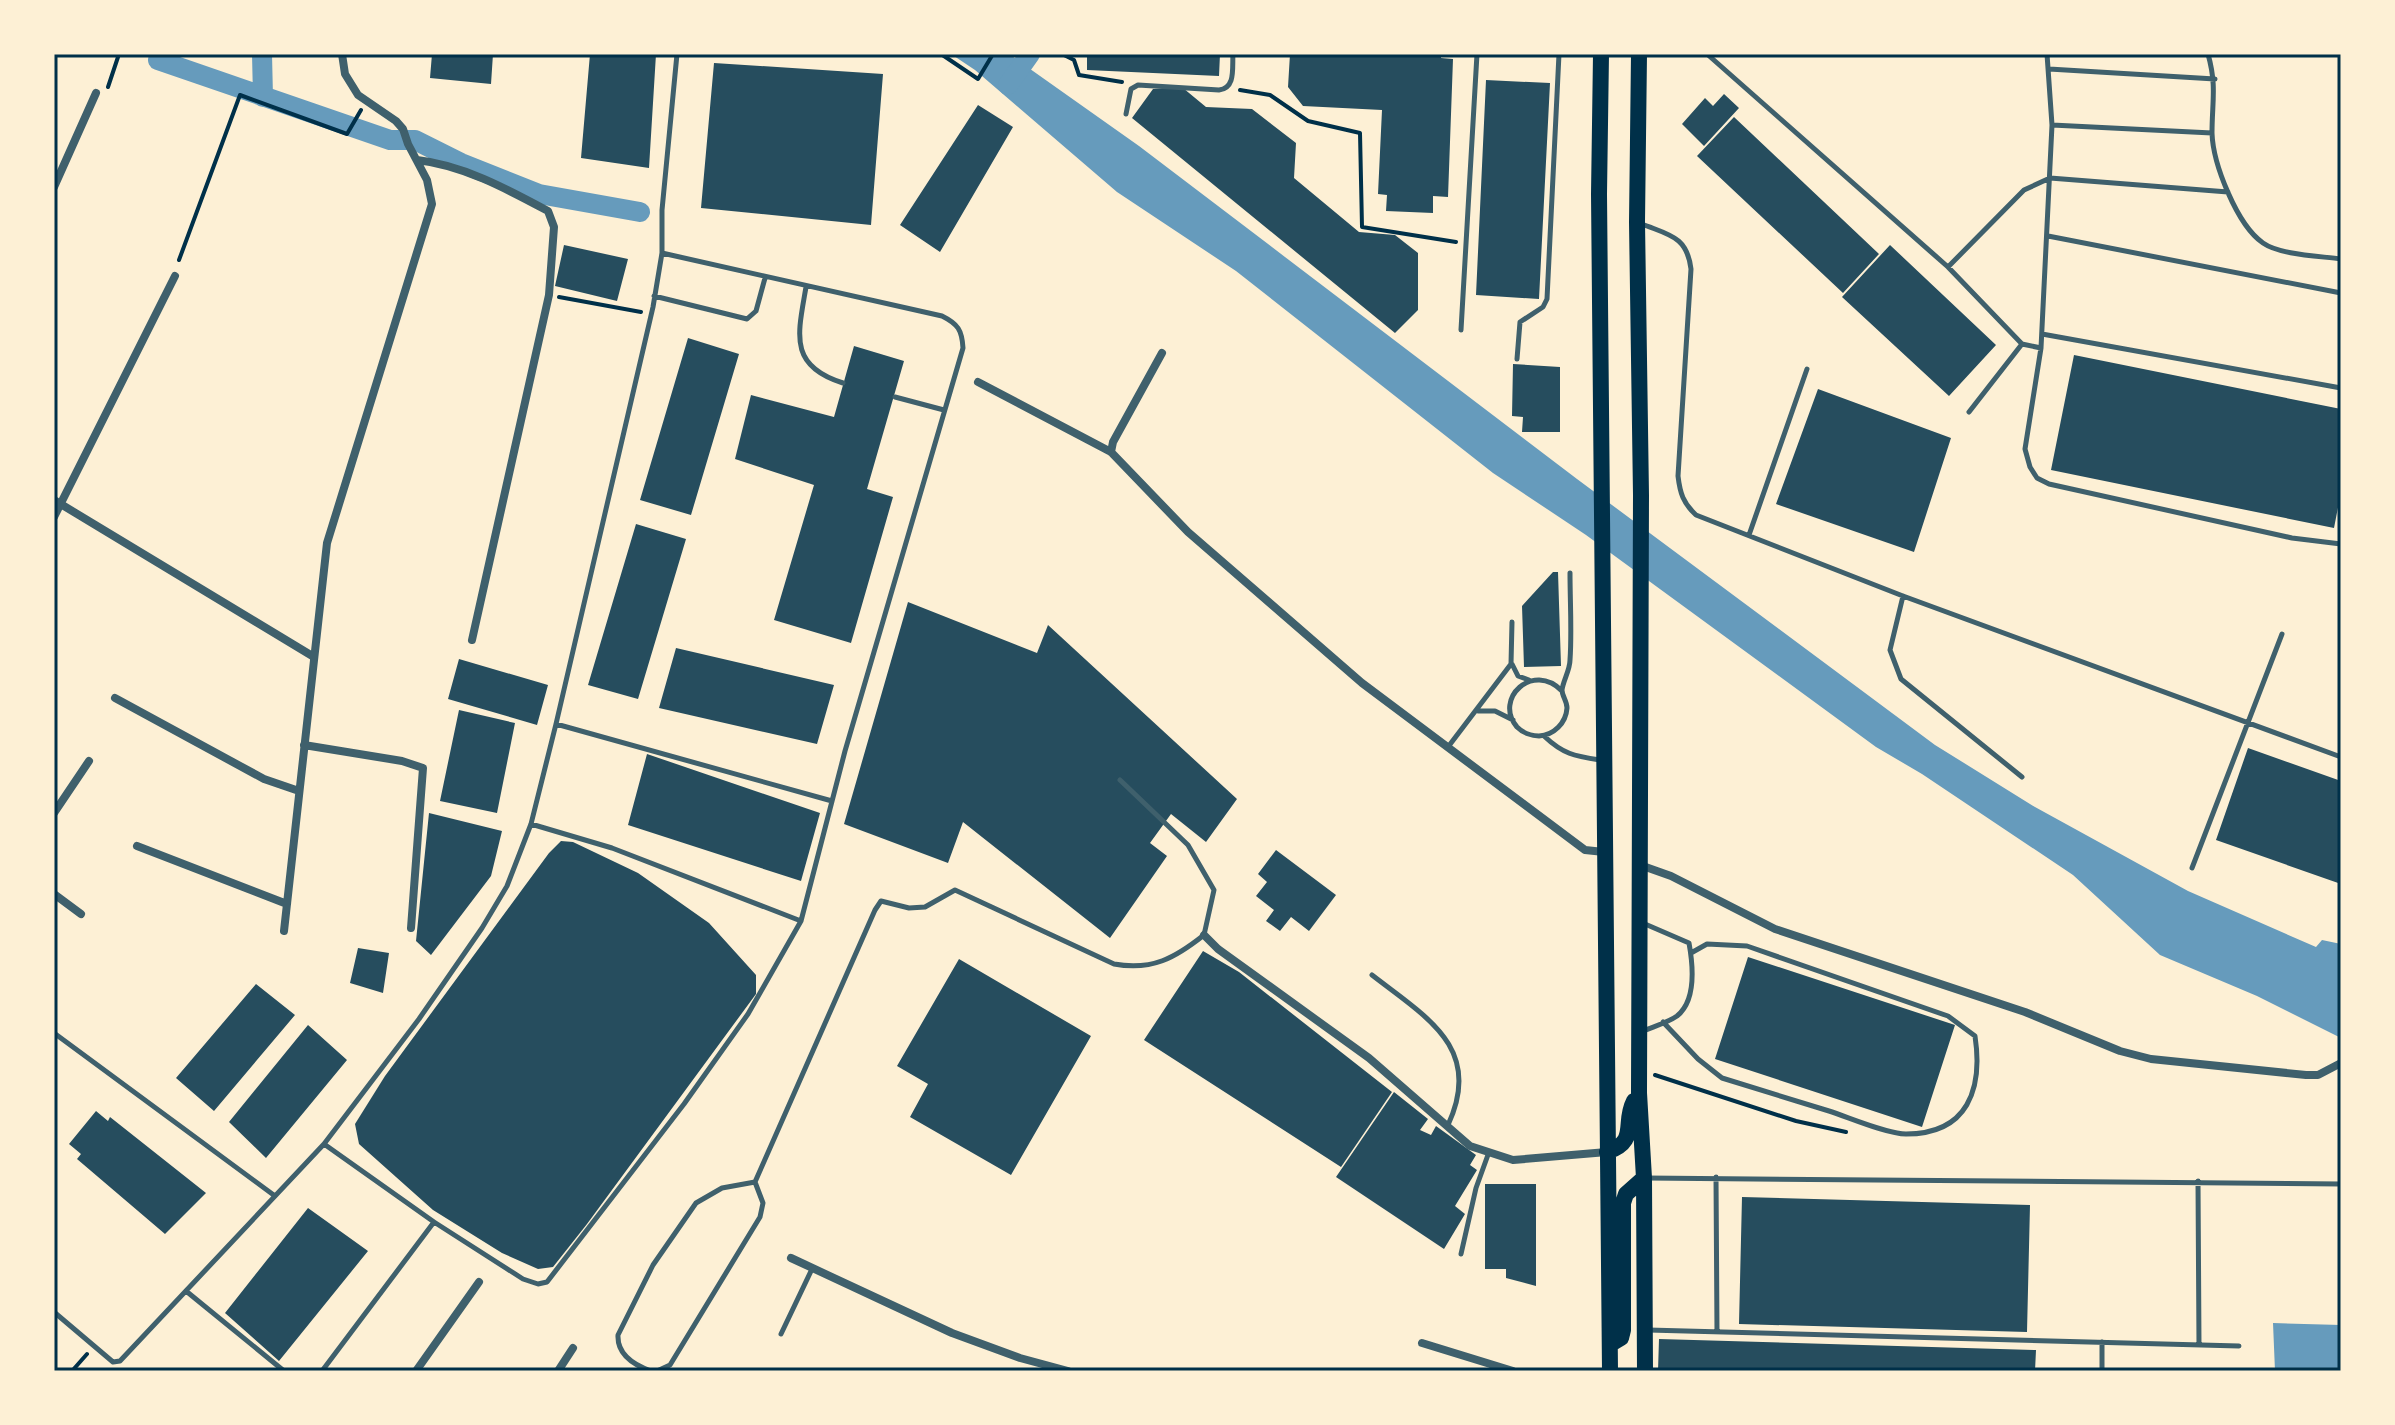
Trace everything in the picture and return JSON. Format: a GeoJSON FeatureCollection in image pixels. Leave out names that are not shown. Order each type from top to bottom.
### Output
{"type":"FeatureCollection","features":[{"type":"Feature","properties":{"kind":"main road"},"geometry":{"type":"LineString","coordinates":[[1601,54],[1599,194],[1610,1371]]}},
{"type":"Feature","properties":{"kind":"main road"},"geometry":{"type":"LineString","coordinates":[[1639,54],[1637,222],[1641,606],[1638,923],[1645,1371]]}},
{"type":"Feature","properties":{"kind":"main road"},"geometry":{"type":"LineString","coordinates":[[1607,1152],[1620,1148],[1626,1142],[1631,1104],[1639,1093]]}},
{"type":"Feature","properties":{"kind":"main road"},"geometry":{"type":"LineString","coordinates":[[1611,1344],[1621,1338],[1623,1330],[1623,1203],[1626,1194],[1644,1178]]}},
{"type":"Feature","properties":{"kind":"street"},"geometry":{"type":"LineString","coordinates":[[284,931],[327,543],[432,204],[427,180],[403,129],[358,95],[345,74],[342,54]]}},
{"type":"Feature","properties":{"kind":"street"},"geometry":{"type":"LineString","coordinates":[[54,187],[96,93]]}},
{"type":"Feature","properties":{"kind":"street"},"geometry":{"type":"LineString","coordinates":[[417,160],[445,163],[548,211],[554,227],[549,295],[472,640]]}},
{"type":"Feature","properties":{"kind":"street"},"geometry":{"type":"LineString","coordinates":[[54,517],[58,503],[175,276]]}},
{"type":"Feature","properties":{"kind":"street"},"geometry":{"type":"LineString","coordinates":[[1111,452],[1113,442],[1162,353]]}},
{"type":"Feature","properties":{"kind":"street"},"geometry":{"type":"LineString","coordinates":[[978,382],[1111,452],[1200,542],[1362,683],[1585,850],[1604,852]]}},
{"type":"Feature","properties":{"kind":"street"},"geometry":{"type":"LineString","coordinates":[[58,503],[314,657]]}},
{"type":"Feature","properties":{"kind":"street"},"geometry":{"type":"LineString","coordinates":[[115,698],[264,779],[299,791]]}},
{"type":"Feature","properties":{"kind":"street"},"geometry":{"type":"LineString","coordinates":[[304,745],[402,761],[423,768],[411,928]]}},
{"type":"Feature","properties":{"kind":"street"},"geometry":{"type":"LineString","coordinates":[[54,813],[89,761]]}},
{"type":"Feature","properties":{"kind":"street"},"geometry":{"type":"LineString","coordinates":[[137,846],[287,904]]}},
{"type":"Feature","properties":{"kind":"street"},"geometry":{"type":"LineString","coordinates":[[1639,865],[1671,876],[1775,929],[2025,1012],[2120,1051],[2151,1059],[2306,1075],[2318,1075],[2341,1063]]}},
{"type":"Feature","properties":{"kind":"street"},"geometry":{"type":"LineString","coordinates":[[54,894],[81,914]]}},
{"type":"Feature","properties":{"kind":"street"},"geometry":{"type":"LineString","coordinates":[[1204,935],[1218,949],[1369,1058],[1470,1146],[1513,1160],[1607,1152]]}},
{"type":"Feature","properties":{"kind":"street"},"geometry":{"type":"LineString","coordinates":[[791,1258],[952,1333],[1020,1358],[1068,1371]]}},
{"type":"Feature","properties":{"kind":"street"},"geometry":{"type":"LineString","coordinates":[[416,1371],[479,1282]]}},
{"type":"Feature","properties":{"kind":"street"},"geometry":{"type":"LineString","coordinates":[[1422,1343],[1513,1371]]}},
{"type":"Feature","properties":{"kind":"street"},"geometry":{"type":"LineString","coordinates":[[558,1371],[573,1348]]}},
{"type":"Feature","properties":{"kind":"lane"},"geometry":{"type":"LineString","coordinates":[[54,1312],[113,1362],[120,1361],[324,1144],[419,1019],[482,928],[513,871],[531,824],[556,724],[651,314],[662,253],[662,210],[677,54]]}},
{"type":"Feature","properties":{"kind":"lane"},"geometry":{"type":"LineString","coordinates":[[1126,114],[1131,89],[1138,85],[1228,88],[1233,54]]}},
{"type":"Feature","properties":{"kind":"lane"},"geometry":{"type":"LineString","coordinates":[[1461,330],[1477,54]]}},
{"type":"Feature","properties":{"kind":"lane"},"geometry":{"type":"LineString","coordinates":[[1517,359],[1520,322],[1543,307],[1547,299],[1559,54]]}},
{"type":"Feature","properties":{"kind":"lane"},"geometry":{"type":"LineString","coordinates":[[1707,54],[1948,267],[2022,344],[2041,348]]}},
{"type":"Feature","properties":{"kind":"lane"},"geometry":{"type":"LineString","coordinates":[[2047,54],[2052,125],[2048,236],[2041,348],[2025,449],[2030,467],[2037,478],[2049,484],[2277,535],[2341,544]]}},
{"type":"Feature","properties":{"kind":"lane"},"geometry":{"type":"LineString","coordinates":[[2208,54],[2215,79],[2212,133],[2218,171],[2250,229],[2262,243],[2277,250],[2341,259]]}},
{"type":"Feature","properties":{"kind":"lane"},"geometry":{"type":"LineString","coordinates":[[2049,69],[2215,79]]}},
{"type":"Feature","properties":{"kind":"lane"},"geometry":{"type":"LineString","coordinates":[[2052,125],[2212,133]]}},
{"type":"Feature","properties":{"kind":"lane"},"geometry":{"type":"LineString","coordinates":[[1948,267],[2024,190],[2050,178],[2228,192]]}},
{"type":"Feature","properties":{"kind":"lane"},"geometry":{"type":"LineString","coordinates":[[1637,222],[1682,241],[1689,254],[1691,269],[1678,476],[1680,494],[1686,506],[1696,515],[1903,596],[2341,757]]}},
{"type":"Feature","properties":{"kind":"lane"},"geometry":{"type":"LineString","coordinates":[[2048,236],[2341,293]]}},
{"type":"Feature","properties":{"kind":"lane"},"geometry":{"type":"LineString","coordinates":[[324,1144],[434,1222],[523,1279],[538,1284],[547,1282],[684,1104],[748,1014],[801,921],[832,801],[963,348],[962,333],[956,323],[942,316],[662,253]]}},
{"type":"Feature","properties":{"kind":"lane"},"geometry":{"type":"LineString","coordinates":[[654,296],[747,319],[756,311],[765,278]]}},
{"type":"Feature","properties":{"kind":"lane"},"geometry":{"type":"LineString","coordinates":[[806,287],[799,331],[803,355],[810,367],[823,377],[843,383]]}},
{"type":"Feature","properties":{"kind":"lane"},"geometry":{"type":"LineString","coordinates":[[2042,334],[2341,388]]}},
{"type":"Feature","properties":{"kind":"lane"},"geometry":{"type":"LineString","coordinates":[[1969,412],[2022,344]]}},
{"type":"Feature","properties":{"kind":"lane"},"geometry":{"type":"LineString","coordinates":[[1749,535],[1807,369]]}},
{"type":"Feature","properties":{"kind":"lane"},"geometry":{"type":"LineString","coordinates":[[895,397],[944,410]]}},
{"type":"Feature","properties":{"kind":"lane"},"geometry":{"type":"LineString","coordinates":[[1562,691],[1570,662],[1570,573]]}},
{"type":"Feature","properties":{"kind":"lane"},"geometry":{"type":"LineString","coordinates":[[1903,596],[1890,650],[1901,679],[2022,777]]}},
{"type":"Feature","properties":{"kind":"lane"},"geometry":{"type":"LineString","coordinates":[[1477,711],[1495,711],[1513,720],[1525,733],[1544,736],[1553,732],[1565,718],[1566,699],[1562,691],[1548,680],[1518,676],[1511,664],[1512,622]]}},
{"type":"Feature","properties":{"kind":"lane"},"geometry":{"type":"LineString","coordinates":[[2192,868],[2282,634]]}},
{"type":"Feature","properties":{"kind":"lane"},"geometry":{"type":"LineString","coordinates":[[1448,748],[1511,664]]}},
{"type":"Feature","properties":{"kind":"lane"},"geometry":{"type":"LineString","coordinates":[[1513,720],[1511,699],[1516,690],[1530,680]]}},
{"type":"Feature","properties":{"kind":"lane"},"geometry":{"type":"LineString","coordinates":[[556,724],[832,801]]}},
{"type":"Feature","properties":{"kind":"lane"},"geometry":{"type":"LineString","coordinates":[[1544,736],[1556,748],[1571,756],[1603,761]]}},
{"type":"Feature","properties":{"kind":"lane"},"geometry":{"type":"LineString","coordinates":[[657,1371],[670,1365],[760,1217],[763,1203],[755,1182],[881,901],[909,908],[925,907],[955,890],[1114,964],[1133,967],[1167,961],[1204,935],[1214,890],[1188,845],[1120,780]]}},
{"type":"Feature","properties":{"kind":"lane"},"geometry":{"type":"LineString","coordinates":[[531,824],[612,848],[801,921]]}},
{"type":"Feature","properties":{"kind":"lane"},"geometry":{"type":"LineString","coordinates":[[1638,923],[1659,928],[1689,943],[1694,971],[1687,1002],[1677,1016],[1640,1033]]}},
{"type":"Feature","properties":{"kind":"lane"},"geometry":{"type":"LineString","coordinates":[[1663,1022],[1698,1059],[1722,1078],[1903,1134],[1941,1130],[1960,1114],[1976,1086],[1978,1055],[1975,1036],[1948,1016],[1747,946],[1707,944],[1691,953]]}},
{"type":"Feature","properties":{"kind":"lane"},"geometry":{"type":"LineString","coordinates":[[1372,975],[1443,1032],[1457,1063],[1460,1081],[1457,1106],[1447,1126]]}},
{"type":"Feature","properties":{"kind":"lane"},"geometry":{"type":"LineString","coordinates":[[54,1033],[275,1196]]}},
{"type":"Feature","properties":{"kind":"lane"},"geometry":{"type":"LineString","coordinates":[[1461,1254],[1476,1188],[1489,1152]]}},
{"type":"Feature","properties":{"kind":"lane"},"geometry":{"type":"LineString","coordinates":[[1716,1177],[1717,1332]]}},
{"type":"Feature","properties":{"kind":"lane"},"geometry":{"type":"LineString","coordinates":[[1644,1178],[2341,1184]]}},
{"type":"Feature","properties":{"kind":"lane"},"geometry":{"type":"LineString","coordinates":[[2198,1181],[2199,1345]]}},
{"type":"Feature","properties":{"kind":"lane"},"geometry":{"type":"LineString","coordinates":[[651,1371],[629,1359],[619,1349],[618,1335],[653,1265],[696,1203],[722,1188],[755,1182]]}},
{"type":"Feature","properties":{"kind":"lane"},"geometry":{"type":"LineString","coordinates":[[322,1371],[434,1222]]}},
{"type":"Feature","properties":{"kind":"lane"},"geometry":{"type":"LineString","coordinates":[[781,1334],[812,1269]]}},
{"type":"Feature","properties":{"kind":"lane"},"geometry":{"type":"LineString","coordinates":[[186,1291],[284,1371]]}},
{"type":"Feature","properties":{"kind":"lane"},"geometry":{"type":"LineString","coordinates":[[1644,1329],[2239,1346]]}},
{"type":"Feature","properties":{"kind":"lane"},"geometry":{"type":"LineString","coordinates":[[2102,1342],[2102,1371]]}},
{"type":"Feature","properties":{"kind":"path"},"geometry":{"type":"LineString","coordinates":[[92,103],[102,102],[119,54]]}},
{"type":"Feature","properties":{"kind":"path"},"geometry":{"type":"LineString","coordinates":[[941,54],[978,79],[993,54]]}},
{"type":"Feature","properties":{"kind":"path"},"geometry":{"type":"LineString","coordinates":[[1062,54],[1074,60],[1079,75],[1138,85]]}},
{"type":"Feature","properties":{"kind":"path"},"geometry":{"type":"LineString","coordinates":[[1228,88],[1270,95],[1308,121],[1360,133],[1362,227],[1466,243]]}},
{"type":"Feature","properties":{"kind":"path"},"geometry":{"type":"LineString","coordinates":[[179,260],[240,95],[347,134],[356,118]]}},
{"type":"Feature","properties":{"kind":"path"},"geometry":{"type":"LineString","coordinates":[[549,295],[651,314]]}},
{"type":"Feature","properties":{"kind":"path"},"geometry":{"type":"LineString","coordinates":[[1639,1072],[1796,1121],[1858,1134]]}},
{"type":"Feature","properties":{"kind":"path"},"geometry":{"type":"LineString","coordinates":[[72,1371],[94,1346]]}},
{"type":"Feature","properties":{"kind":"water"},"geometry":{"type":"Polygon","coordinates":[[[951,54],[1009,54],[1139,146],[1577,479],[1935,745],[2035,807],[2188,891],[2316,947],[2322,940],[2341,944],[2341,1038],[2257,996],[2160,955],[2073,875],[1922,774],[1876,747],[1586,535],[1493,473],[1236,271],[1117,192],[975,70],[951,54]]]}},
{"type":"Feature","properties":{"kind":"water"},"geometry":{"type":"Polygon","coordinates":[[[2273,1323],[2341,1325],[2341,1371],[2275,1371],[2273,1323]]]}},
{"type":"Feature","properties":{"kind":"building"},"geometry":{"type":"Polygon","coordinates":[[[432,54],[493,54],[491,84],[430,78],[432,54]]]}},
{"type":"Feature","properties":{"kind":"building"},"geometry":{"type":"Polygon","coordinates":[[[590,54],[656,54],[649,168],[581,158],[590,54]]]}},
{"type":"Feature","properties":{"kind":"building"},"geometry":{"type":"Polygon","coordinates":[[[1087,54],[1220,54],[1219,76],[1087,70],[1087,54]]]}},
{"type":"Feature","properties":{"kind":"building"},"geometry":{"type":"Polygon","coordinates":[[[1290,54],[1441,54],[1441,58],[1453,59],[1448,197],[1433,196],[1433,213],[1386,211],[1387,195],[1378,194],[1382,110],[1303,106],[1288,87],[1290,54]]]}},
{"type":"Feature","properties":{"kind":"building"},"geometry":{"type":"Polygon","coordinates":[[[714,63],[883,74],[871,225],[701,208],[714,63]]]}},
{"type":"Feature","properties":{"kind":"building"},"geometry":{"type":"Polygon","coordinates":[[[1486,80],[1550,83],[1539,299],[1476,295],[1486,80]]]}},
{"type":"Feature","properties":{"kind":"building"},"geometry":{"type":"Polygon","coordinates":[[[1183,88],[1206,107],[1252,109],[1296,143],[1294,178],[1359,232],[1395,235],[1418,253],[1418,310],[1395,333],[1132,118],[1153,89],[1183,88]]]}},
{"type":"Feature","properties":{"kind":"building"},"geometry":{"type":"Polygon","coordinates":[[[1724,94],[1739,108],[1704,146],[1682,124],[1705,98],[1713,106],[1724,94]]]}},
{"type":"Feature","properties":{"kind":"building"},"geometry":{"type":"Polygon","coordinates":[[[978,105],[1013,127],[940,252],[900,225],[978,105]]]}},
{"type":"Feature","properties":{"kind":"building"},"geometry":{"type":"Polygon","coordinates":[[[1734,117],[1879,254],[1843,293],[1697,156],[1734,117]]]}},
{"type":"Feature","properties":{"kind":"building"},"geometry":{"type":"Polygon","coordinates":[[[564,245],[628,259],[617,301],[555,286],[564,245]]]}},
{"type":"Feature","properties":{"kind":"building"},"geometry":{"type":"Polygon","coordinates":[[[1890,245],[1996,345],[1949,396],[1842,297],[1890,245]]]}},
{"type":"Feature","properties":{"kind":"building"},"geometry":{"type":"Polygon","coordinates":[[[688,338],[739,354],[691,515],[640,500],[688,338]]]}},
{"type":"Feature","properties":{"kind":"building"},"geometry":{"type":"Polygon","coordinates":[[[854,346],[904,361],[867,489],[893,497],[851,643],[774,620],[814,485],[735,459],[751,395],[834,417],[854,346]]]}},
{"type":"Feature","properties":{"kind":"building"},"geometry":{"type":"Polygon","coordinates":[[[2074,355],[2341,409],[2341,492],[2334,528],[2051,470],[2074,355]]]}},
{"type":"Feature","properties":{"kind":"building"},"geometry":{"type":"Polygon","coordinates":[[[1513,364],[1560,367],[1560,432],[1522,432],[1523,417],[1512,416],[1513,364]]]}},
{"type":"Feature","properties":{"kind":"building"},"geometry":{"type":"Polygon","coordinates":[[[1818,389],[1951,438],[1914,552],[1776,504],[1818,389]]]}},
{"type":"Feature","properties":{"kind":"building"},"geometry":{"type":"Polygon","coordinates":[[[636,524],[686,539],[638,699],[588,685],[636,524]]]}},
{"type":"Feature","properties":{"kind":"building"},"geometry":{"type":"Polygon","coordinates":[[[1553,572],[1558,572],[1561,666],[1524,667],[1522,606],[1553,572]]]}},
{"type":"Feature","properties":{"kind":"building"},"geometry":{"type":"Polygon","coordinates":[[[908,602],[1037,653],[1048,625],[1237,799],[1206,842],[1171,814],[1150,843],[1167,856],[1110,938],[963,822],[948,863],[844,824],[908,602]]]}},
{"type":"Feature","properties":{"kind":"building"},"geometry":{"type":"Polygon","coordinates":[[[676,648],[834,685],[817,744],[659,708],[676,648]]]}},
{"type":"Feature","properties":{"kind":"building"},"geometry":{"type":"Polygon","coordinates":[[[459,659],[548,685],[537,725],[448,699],[459,659]]]}},
{"type":"Feature","properties":{"kind":"building"},"geometry":{"type":"Polygon","coordinates":[[[459,710],[515,723],[497,813],[440,801],[459,710]]]}},
{"type":"Feature","properties":{"kind":"building"},"geometry":{"type":"Polygon","coordinates":[[[2248,748],[2341,781],[2341,884],[2216,840],[2248,748]]]}},
{"type":"Feature","properties":{"kind":"building"},"geometry":{"type":"Polygon","coordinates":[[[647,754],[820,813],[801,881],[628,825],[647,754]]]}},
{"type":"Feature","properties":{"kind":"building"},"geometry":{"type":"Polygon","coordinates":[[[429,813],[502,831],[491,876],[431,955],[416,941],[429,813]]]}},
{"type":"Feature","properties":{"kind":"building"},"geometry":{"type":"Polygon","coordinates":[[[561,841],[573,842],[638,873],[709,923],[756,975],[756,994],[553,1267],[538,1269],[502,1253],[433,1210],[359,1144],[355,1124],[385,1076],[549,853],[561,841]]]}},
{"type":"Feature","properties":{"kind":"building"},"geometry":{"type":"Polygon","coordinates":[[[1276,850],[1336,895],[1309,931],[1291,917],[1280,931],[1266,921],[1274,910],[1256,896],[1267,882],[1258,874],[1276,850]]]}},
{"type":"Feature","properties":{"kind":"building"},"geometry":{"type":"Polygon","coordinates":[[[358,948],[389,953],[383,993],[350,983],[358,948]]]}},
{"type":"Feature","properties":{"kind":"building"},"geometry":{"type":"Polygon","coordinates":[[[1203,951],[1239,972],[1392,1092],[1341,1167],[1144,1040],[1203,951]]]}},
{"type":"Feature","properties":{"kind":"building"},"geometry":{"type":"Polygon","coordinates":[[[1748,957],[1955,1025],[1922,1127],[1715,1059],[1748,957]]]}},
{"type":"Feature","properties":{"kind":"building"},"geometry":{"type":"Polygon","coordinates":[[[959,959],[1091,1036],[1011,1175],[910,1117],[928,1084],[897,1066],[959,959]]]}},
{"type":"Feature","properties":{"kind":"building"},"geometry":{"type":"Polygon","coordinates":[[[256,984],[295,1015],[214,1111],[176,1078],[256,984]]]}},
{"type":"Feature","properties":{"kind":"building"},"geometry":{"type":"Polygon","coordinates":[[[308,1025],[347,1060],[266,1158],[229,1122],[308,1025]]]}},
{"type":"Feature","properties":{"kind":"building"},"geometry":{"type":"Polygon","coordinates":[[[1394,1092],[1428,1119],[1420,1130],[1431,1135],[1436,1126],[1476,1155],[1470,1165],[1477,1170],[1455,1206],[1465,1214],[1444,1249],[1336,1177],[1394,1092]]]}},
{"type":"Feature","properties":{"kind":"building"},"geometry":{"type":"Polygon","coordinates":[[[96,1111],[108,1121],[110,1117],[206,1193],[165,1234],[77,1159],[81,1154],[69,1144],[96,1111]]]}},
{"type":"Feature","properties":{"kind":"building"},"geometry":{"type":"Polygon","coordinates":[[[1485,1184],[1536,1184],[1536,1286],[1506,1278],[1506,1269],[1485,1269],[1485,1184]]]}},
{"type":"Feature","properties":{"kind":"building"},"geometry":{"type":"Polygon","coordinates":[[[1742,1197],[2030,1205],[2027,1332],[1739,1324],[1742,1197]]]}},
{"type":"Feature","properties":{"kind":"building"},"geometry":{"type":"Polygon","coordinates":[[[308,1208],[368,1251],[279,1361],[225,1313],[308,1208]]]}},
{"type":"Feature","properties":{"kind":"building"},"geometry":{"type":"Polygon","coordinates":[[[1659,1339],[2036,1350],[2035,1371],[1658,1371],[1659,1339]]]}},
{"type":"Feature","properties":{"kind":"waterway"},"geometry":{"type":"LineString","coordinates":[[262,54],[263,97]]}},
{"type":"Feature","properties":{"kind":"waterway"},"geometry":{"type":"LineString","coordinates":[[1008,85],[1030,54]]}},
{"type":"Feature","properties":{"kind":"waterway"},"geometry":{"type":"LineString","coordinates":[[158,60],[390,140],[415,140],[461,163],[539,194],[640,212]]}}]}
